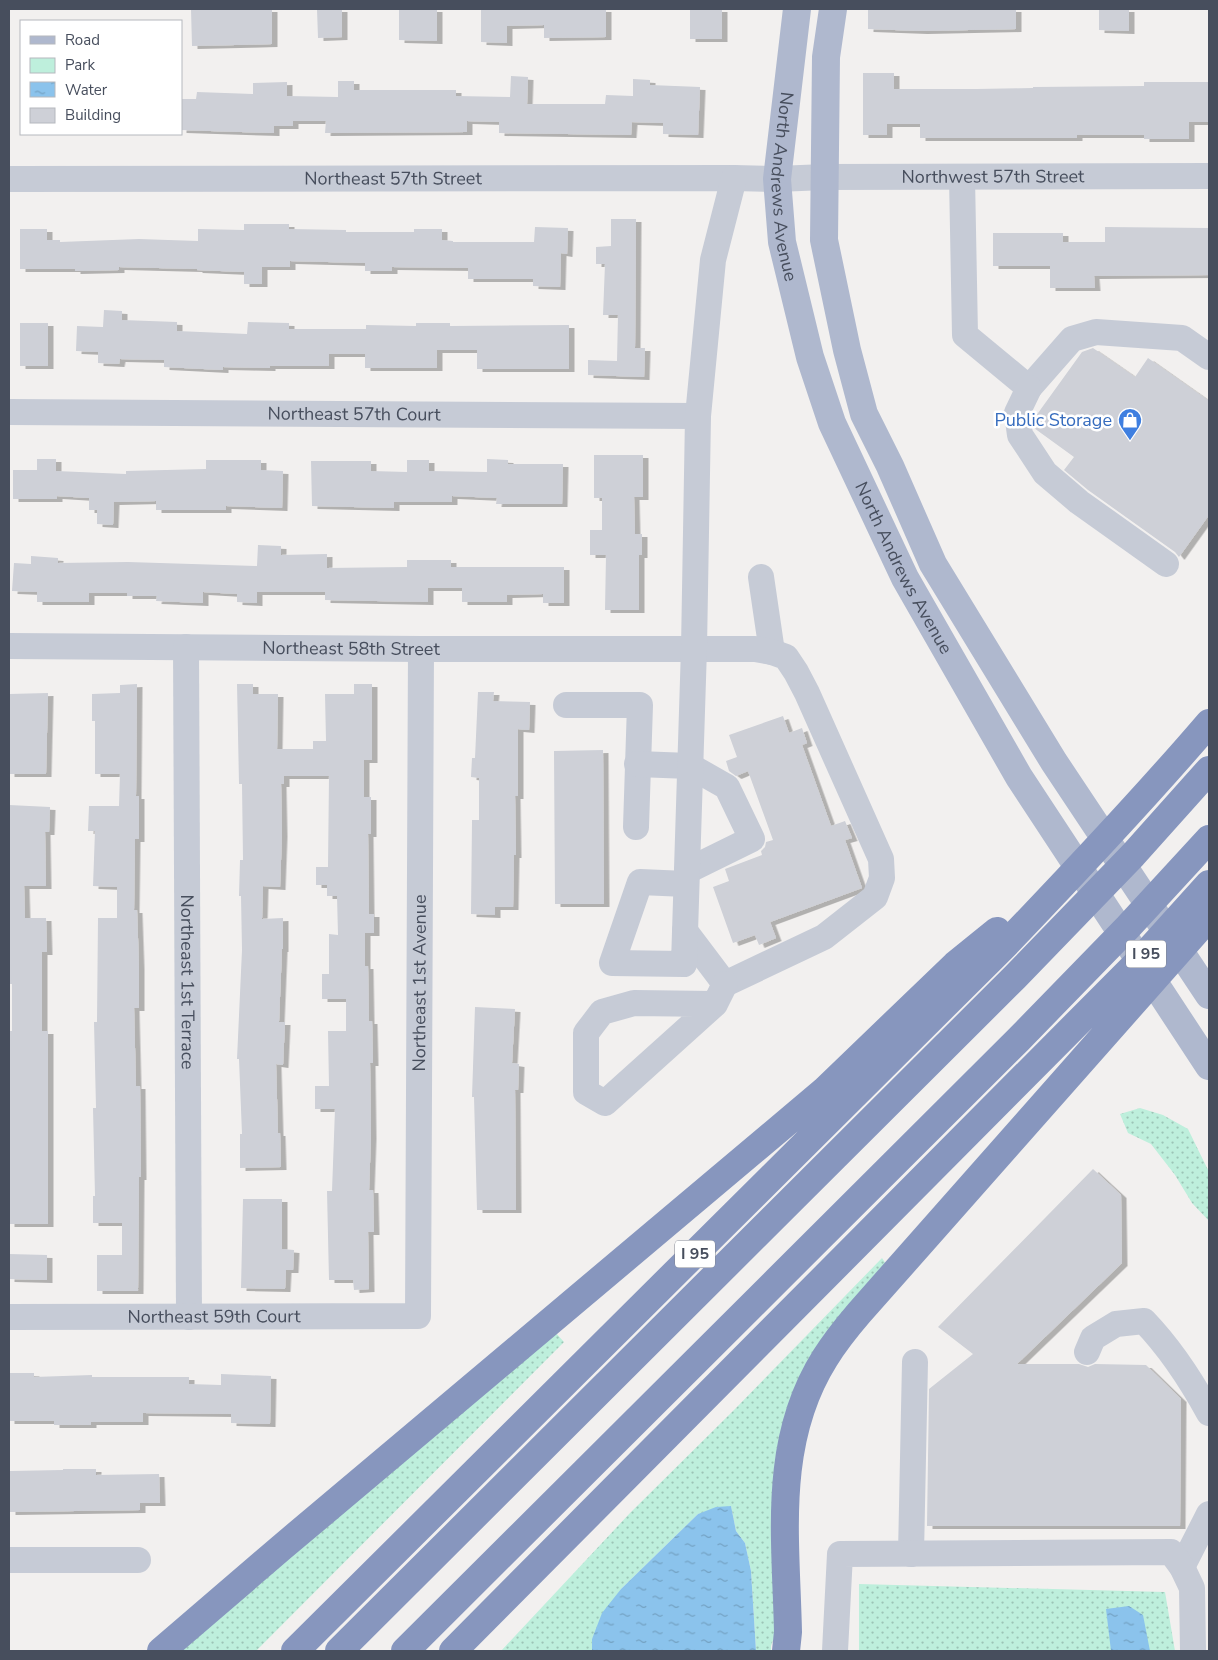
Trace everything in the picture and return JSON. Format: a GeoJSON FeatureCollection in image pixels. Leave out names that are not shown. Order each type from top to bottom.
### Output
{"type":"FeatureCollection","features":[{"type":"Feature","properties":{"kind":"highway","name":"I 95"},"geometry":{"type":"LineString","coordinates":[[295,1651],[920,1030],[1093,854],[1160,781],[1209,723]]}},
{"type":"Feature","properties":{"kind":"highway"},"geometry":{"type":"LineString","coordinates":[[339,1651],[1016,977],[1133,855],[1209,770]]}},
{"type":"Feature","properties":{"kind":"highway"},"geometry":{"type":"LineString","coordinates":[[406,1651],[1024,1033],[1128,927],[1209,839]]}},
{"type":"Feature","properties":{"kind":"highway"},"geometry":{"type":"LineString","coordinates":[[161,1651],[779,1130],[824,1091],[955,965],[1093,854]]}},
{"type":"Feature","properties":{"kind":"highway","name":"I 95"},"geometry":{"type":"LineString","coordinates":[[453,1651],[1113,988],[1209,884]]}},
{"type":"Feature","properties":{"kind":"highway"},"geometry":{"type":"LineString","coordinates":[[786,1651],[788,1632],[786,1471],[794,1428],[800,1409],[824,1358],[859,1313],[1209,917]]}},
{"type":"Feature","properties":{"kind":"main road","name":"North Andrews Avenue"},"geometry":{"type":"LineString","coordinates":[[797,9],[776,179],[782,242],[810,357],[832,423],[905,578],[1019,777],[1209,1066]]}},
{"type":"Feature","properties":{"kind":"main road","name":"North Andrews Avenue"},"geometry":{"type":"LineString","coordinates":[[833,9],[826,57],[824,240],[847,350],[864,414],[890,466],[933,564],[1054,762],[1208,992]]}},
{"type":"Feature","properties":{"kind":"street","name":"Northwest 57th Street"},"geometry":{"type":"LineString","coordinates":[[776,179],[825,177],[1209,176]]}},
{"type":"Feature","properties":{"kind":"street"},"geometry":{"type":"LineString","coordinates":[[962,177],[965,335],[1029,388]]}},
{"type":"Feature","properties":{"kind":"street","name":"Northeast 57th Street"},"geometry":{"type":"LineString","coordinates":[[9,178],[776,179]]}},
{"type":"Feature","properties":{"kind":"street"},"geometry":{"type":"LineString","coordinates":[[686,899],[640,882],[612,962],[684,964],[694,648],[698,416],[713,260],[734,178]]}},
{"type":"Feature","properties":{"kind":"street"},"geometry":{"type":"LineString","coordinates":[[1166,564],[1079,502],[1045,474],[1020,435],[1017,413],[1029,388],[1072,338],[1096,332],[1182,338],[1209,357]]}},
{"type":"Feature","properties":{"kind":"street","name":"Northeast 57th Court"},"geometry":{"type":"LineString","coordinates":[[9,412],[698,416]]}},
{"type":"Feature","properties":{"kind":"street"},"geometry":{"type":"LineString","coordinates":[[720,994],[634,1003],[602,1012],[586,1033],[586,1092],[605,1103],[720,994],[824,937],[875,897],[882,878],[881,859],[807,693],[786,657],[772,652],[761,577]]}},
{"type":"Feature","properties":{"kind":"street","name":"Northeast 58th Street"},"geometry":{"type":"LineString","coordinates":[[9,646],[421,649],[694,648],[756,649],[772,652]]}},
{"type":"Feature","properties":{"kind":"street","name":"Northeast 1st Terrace"},"geometry":{"type":"LineString","coordinates":[[186,647],[189,1317]]}},
{"type":"Feature","properties":{"kind":"street","name":"Northeast 1st Avenue"},"geometry":{"type":"LineString","coordinates":[[418,1316],[421,649]]}},
{"type":"Feature","properties":{"kind":"street"},"geometry":{"type":"LineString","coordinates":[[566,704],[640,705],[636,827]]}},
{"type":"Feature","properties":{"kind":"street"},"geometry":{"type":"LineString","coordinates":[[637,764],[690,766],[727,787],[752,839],[686,899]]}},
{"type":"Feature","properties":{"kind":"street"},"geometry":{"type":"LineString","coordinates":[[686,899],[720,994]]}},
{"type":"Feature","properties":{"kind":"street","name":"Northeast 59th Court"},"geometry":{"type":"LineString","coordinates":[[9,1317],[418,1316]]}},
{"type":"Feature","properties":{"kind":"street"},"geometry":{"type":"LineString","coordinates":[[1087,1352],[1093,1338],[1116,1324],[1144,1322],[1162,1340],[1198,1392],[1209,1413]]}},
{"type":"Feature","properties":{"kind":"street"},"geometry":{"type":"LineString","coordinates":[[911,1554],[916,1362]]}},
{"type":"Feature","properties":{"kind":"street"},"geometry":{"type":"LineString","coordinates":[[1182,1567],[1209,1514]]}},
{"type":"Feature","properties":{"kind":"street"},"geometry":{"type":"LineString","coordinates":[[835,1651],[840,1554],[1171,1552],[1182,1567],[1192,1588],[1193,1651]]}},
{"type":"Feature","properties":{"kind":"street"},"geometry":{"type":"LineString","coordinates":[[9,1560],[138,1560]]}},
{"type":"Feature","properties":{"kind":"green space"},"geometry":{"type":"Polygon","coordinates":[[[1140,1108],[1163,1115],[1188,1129],[1209,1172],[1209,1221],[1192,1203],[1175,1175],[1151,1144],[1128,1133],[1120,1114],[1140,1108]]]}},
{"type":"Feature","properties":{"kind":"green space"},"geometry":{"type":"Polygon","coordinates":[[[882,1258],[886,1264],[807,1370],[779,1623],[771,1651],[756,1651],[751,1571],[745,1543],[736,1531],[731,1506],[698,1514],[621,1589],[592,1639],[592,1651],[501,1651],[630,1513],[735,1409],[882,1258]]]}},
{"type":"Feature","properties":{"kind":"green space"},"geometry":{"type":"Polygon","coordinates":[[[555,1332],[564,1342],[256,1651],[180,1651],[555,1332]]]}},
{"type":"Feature","properties":{"kind":"green space"},"geometry":{"type":"Polygon","coordinates":[[[859,1584],[1165,1592],[1175,1651],[859,1651],[859,1584]]]}},
{"type":"Feature","properties":{"kind":"water"},"geometry":{"type":"Polygon","coordinates":[[[731,1506],[736,1531],[745,1543],[751,1571],[756,1651],[592,1651],[592,1639],[602,1613],[621,1589],[698,1514],[716,1507],[731,1506]]]}},
{"type":"Feature","properties":{"kind":"water"},"geometry":{"type":"Polygon","coordinates":[[[1129,1606],[1143,1615],[1150,1651],[1111,1651],[1106,1609],[1129,1606]]]}},
{"type":"Feature","properties":{"kind":"building"},"geometry":{"type":"Polygon","coordinates":[[[191,9],[272,9],[272,44],[192,46],[191,9]]]}},
{"type":"Feature","properties":{"kind":"building"},"geometry":{"type":"Polygon","coordinates":[[[317,9],[342,9],[342,37],[318,38],[317,9]]]}},
{"type":"Feature","properties":{"kind":"building"},"geometry":{"type":"Polygon","coordinates":[[[399,9],[437,9],[437,41],[399,40],[399,9]]]}},
{"type":"Feature","properties":{"kind":"building"},"geometry":{"type":"Polygon","coordinates":[[[481,9],[606,9],[606,37],[544,38],[544,25],[507,26],[507,43],[481,42],[481,9]]]}},
{"type":"Feature","properties":{"kind":"building"},"geometry":{"type":"Polygon","coordinates":[[[690,9],[722,9],[722,39],[690,39],[690,9]]]}},
{"type":"Feature","properties":{"kind":"building"},"geometry":{"type":"Polygon","coordinates":[[[868,9],[1016,9],[1016,29],[922,31],[868,29],[868,9]]]}},
{"type":"Feature","properties":{"kind":"building"},"geometry":{"type":"Polygon","coordinates":[[[1099,9],[1129,9],[1129,31],[1099,30],[1099,9]]]}},
{"type":"Feature","properties":{"kind":"building"},"geometry":{"type":"Polygon","coordinates":[[[863,73],[894,73],[894,89],[1144,86],[1144,82],[1209,82],[1209,122],[1189,122],[1189,139],[1144,139],[1144,135],[1077,135],[1077,138],[920,138],[920,124],[887,124],[887,135],[863,135],[863,73]]]}},
{"type":"Feature","properties":{"kind":"building"},"geometry":{"type":"Polygon","coordinates":[[[511,76],[528,77],[527,104],[605,104],[606,95],[633,96],[633,79],[650,80],[650,85],[700,87],[698,135],[663,134],[663,123],[632,122],[631,135],[499,133],[499,122],[467,121],[467,132],[325,133],[326,121],[293,121],[293,126],[274,126],[274,133],[182,130],[182,99],[196,99],[197,92],[253,94],[253,83],[287,82],[287,96],[338,97],[338,81],[354,81],[354,90],[456,90],[456,96],[510,97],[511,76]]]}},
{"type":"Feature","properties":{"kind":"building"},"geometry":{"type":"Polygon","coordinates":[[[611,219],[636,219],[635,348],[645,348],[644,377],[588,375],[588,360],[617,361],[618,315],[603,315],[605,264],[596,264],[596,247],[611,246],[611,219]]]}},
{"type":"Feature","properties":{"kind":"building"},"geometry":{"type":"Polygon","coordinates":[[[244,224],[289,224],[289,229],[346,230],[346,232],[414,232],[414,229],[442,229],[442,240],[453,242],[534,242],[535,227],[568,228],[567,254],[561,253],[560,287],[533,286],[533,279],[468,279],[468,268],[392,267],[392,271],[365,271],[365,263],[290,261],[290,267],[262,267],[262,284],[244,284],[244,272],[197,269],[119,267],[119,270],[75,271],[75,269],[20,269],[20,229],[47,229],[47,240],[60,240],[60,242],[139,239],[198,241],[198,229],[244,230],[244,224]]]}},
{"type":"Feature","properties":{"kind":"building"},"geometry":{"type":"Polygon","coordinates":[[[1105,227],[1209,228],[1209,275],[1094,276],[1095,288],[1050,288],[1050,266],[993,266],[993,233],[1063,233],[1063,242],[1105,242],[1105,227]]]}},
{"type":"Feature","properties":{"kind":"building"},"geometry":{"type":"Polygon","coordinates":[[[104,310],[122,311],[122,320],[177,322],[177,331],[247,334],[248,322],[289,323],[289,329],[366,329],[366,325],[416,326],[416,323],[450,323],[450,326],[569,325],[569,369],[477,369],[477,350],[437,350],[437,368],[365,368],[365,354],[329,354],[329,366],[223,367],[223,370],[164,367],[164,360],[120,359],[119,364],[98,363],[98,352],[76,351],[77,326],[103,327],[104,310]]]}},
{"type":"Feature","properties":{"kind":"building"},"geometry":{"type":"Polygon","coordinates":[[[20,323],[48,323],[48,366],[20,366],[20,323]]]}},
{"type":"Feature","properties":{"kind":"building","name":"Public Storage"},"geometry":{"type":"Polygon","coordinates":[[[1093,348],[1135,377],[1148,358],[1209,401],[1209,515],[1179,557],[1175,552],[1088,490],[1064,470],[1074,457],[1034,428],[1033,420],[1082,352],[1093,348]]]}},
{"type":"Feature","properties":{"kind":"building"},"geometry":{"type":"Polygon","coordinates":[[[594,455],[643,455],[643,497],[634,497],[635,534],[642,534],[642,555],[639,555],[639,610],[605,610],[606,555],[590,555],[590,530],[602,530],[602,498],[594,498],[594,455]]]}},
{"type":"Feature","properties":{"kind":"building"},"geometry":{"type":"Polygon","coordinates":[[[37,459],[56,459],[56,471],[126,474],[126,471],[206,469],[206,460],[261,460],[261,470],[283,471],[282,508],[226,506],[226,510],[156,510],[156,501],[114,502],[113,525],[97,524],[97,510],[89,510],[89,498],[57,496],[57,499],[13,499],[13,470],[37,470],[37,459]]]}},
{"type":"Feature","properties":{"kind":"building"},"geometry":{"type":"Polygon","coordinates":[[[487,459],[508,460],[508,464],[563,464],[562,504],[496,504],[497,498],[452,496],[452,502],[394,502],[394,508],[312,506],[311,461],[371,461],[371,471],[407,472],[407,460],[429,460],[429,471],[487,472],[487,459]]]}},
{"type":"Feature","properties":{"kind":"building"},"geometry":{"type":"Polygon","coordinates":[[[258,545],[281,546],[281,555],[327,554],[327,568],[407,567],[407,560],[451,560],[451,567],[564,567],[564,603],[543,603],[543,594],[507,595],[507,602],[462,602],[462,588],[428,588],[428,602],[325,600],[325,592],[257,592],[257,603],[237,602],[237,594],[203,592],[203,603],[156,601],[157,596],[127,596],[127,593],[89,593],[89,602],[37,602],[37,592],[12,591],[14,563],[31,564],[31,556],[58,558],[58,563],[128,562],[257,566],[258,545]]]}},
{"type":"Feature","properties":{"kind":"building"},"geometry":{"type":"Polygon","coordinates":[[[137,684],[136,796],[139,796],[139,839],[135,839],[134,910],[137,910],[139,1008],[134,1008],[136,1086],[140,1086],[141,1177],[139,1177],[138,1291],[97,1291],[97,1255],[122,1255],[122,1223],[93,1223],[93,1196],[95,1196],[93,1108],[96,1108],[94,1022],[97,1022],[98,918],[117,918],[117,887],[93,886],[95,831],[88,831],[89,806],[119,806],[120,774],[95,774],[95,721],[92,721],[92,694],[120,693],[120,685],[137,684]]]}},
{"type":"Feature","properties":{"kind":"building"},"geometry":{"type":"Polygon","coordinates":[[[237,684],[253,684],[253,694],[278,694],[277,749],[313,749],[313,741],[326,741],[325,694],[354,694],[354,684],[372,684],[372,760],[364,760],[364,797],[371,797],[371,834],[368,834],[369,914],[374,914],[374,933],[365,933],[365,966],[368,966],[369,1021],[372,1021],[373,1063],[370,1063],[371,1136],[369,1190],[373,1190],[374,1232],[368,1232],[369,1289],[354,1290],[353,1280],[329,1280],[327,1191],[332,1191],[335,1109],[315,1109],[315,1086],[329,1086],[328,1031],[346,1031],[346,999],[322,999],[322,974],[329,974],[329,934],[338,935],[337,896],[327,896],[327,885],[316,885],[316,867],[328,867],[329,776],[284,776],[284,784],[281,784],[280,887],[263,886],[262,919],[283,918],[279,1022],[285,1022],[283,1065],[276,1064],[281,1167],[240,1168],[240,1134],[242,1134],[239,1059],[237,1059],[242,950],[241,896],[239,896],[240,860],[243,860],[242,784],[239,784],[237,684]]]}},
{"type":"Feature","properties":{"kind":"building"},"geometry":{"type":"Polygon","coordinates":[[[478,692],[494,692],[493,701],[530,702],[529,730],[518,729],[518,796],[515,796],[516,855],[514,855],[513,907],[495,907],[495,915],[471,914],[472,820],[479,820],[479,778],[471,777],[472,758],[475,758],[478,692]]]}},
{"type":"Feature","properties":{"kind":"building"},"geometry":{"type":"Polygon","coordinates":[[[48,693],[46,774],[9,774],[9,694],[48,693]]]}},
{"type":"Feature","properties":{"kind":"building"},"geometry":{"type":"Polygon","coordinates":[[[783,716],[789,733],[802,728],[807,743],[802,745],[831,826],[845,821],[852,838],[845,840],[862,888],[770,922],[776,938],[759,945],[755,935],[733,943],[713,887],[729,881],[725,869],[762,855],[761,851],[765,847],[766,842],[773,840],[748,771],[736,776],[729,771],[726,761],[737,757],[729,735],[783,716]]]}},
{"type":"Feature","properties":{"kind":"building"},"geometry":{"type":"Polygon","coordinates":[[[603,750],[604,904],[555,904],[554,751],[603,750]]]}},
{"type":"Feature","properties":{"kind":"building"},"geometry":{"type":"Polygon","coordinates":[[[9,805],[50,807],[49,832],[45,832],[46,886],[24,886],[25,918],[46,918],[47,952],[42,952],[42,1031],[48,1031],[48,1224],[9,1224],[9,1031],[12,1031],[12,984],[9,984],[9,805]]]}},
{"type":"Feature","properties":{"kind":"building"},"geometry":{"type":"Polygon","coordinates":[[[475,1007],[515,1009],[512,1063],[519,1064],[518,1090],[515,1090],[516,1210],[477,1210],[474,1097],[472,1097],[475,1007]]]}},
{"type":"Feature","properties":{"kind":"building"},"geometry":{"type":"Polygon","coordinates":[[[1093,1169],[1121,1195],[1122,1263],[1017,1364],[1079,1364],[1088,1367],[1095,1364],[1146,1365],[1181,1399],[1180,1526],[927,1526],[929,1389],[973,1354],[938,1327],[1093,1169]]]}},
{"type":"Feature","properties":{"kind":"building"},"geometry":{"type":"Polygon","coordinates":[[[243,1199],[282,1199],[282,1249],[294,1250],[293,1270],[286,1270],[285,1289],[241,1288],[243,1199]]]}},
{"type":"Feature","properties":{"kind":"building"},"geometry":{"type":"Polygon","coordinates":[[[9,1254],[47,1255],[47,1280],[9,1279],[9,1254]]]}},
{"type":"Feature","properties":{"kind":"building"},"geometry":{"type":"Polygon","coordinates":[[[9,1373],[34,1373],[34,1377],[92,1375],[92,1377],[189,1377],[189,1384],[221,1385],[221,1374],[271,1376],[270,1424],[231,1423],[231,1414],[143,1413],[143,1422],[91,1422],[91,1425],[54,1425],[54,1421],[9,1421],[9,1373]]]}},
{"type":"Feature","properties":{"kind":"building"},"geometry":{"type":"Polygon","coordinates":[[[96,1469],[96,1475],[159,1474],[160,1503],[140,1503],[140,1510],[10,1512],[10,1471],[96,1469]]]}},
{"type":"Feature","properties":{"kind":"place","name":"Public Storage"},"geometry":{"type":"Point","coordinates":[1130,441]}}]}
